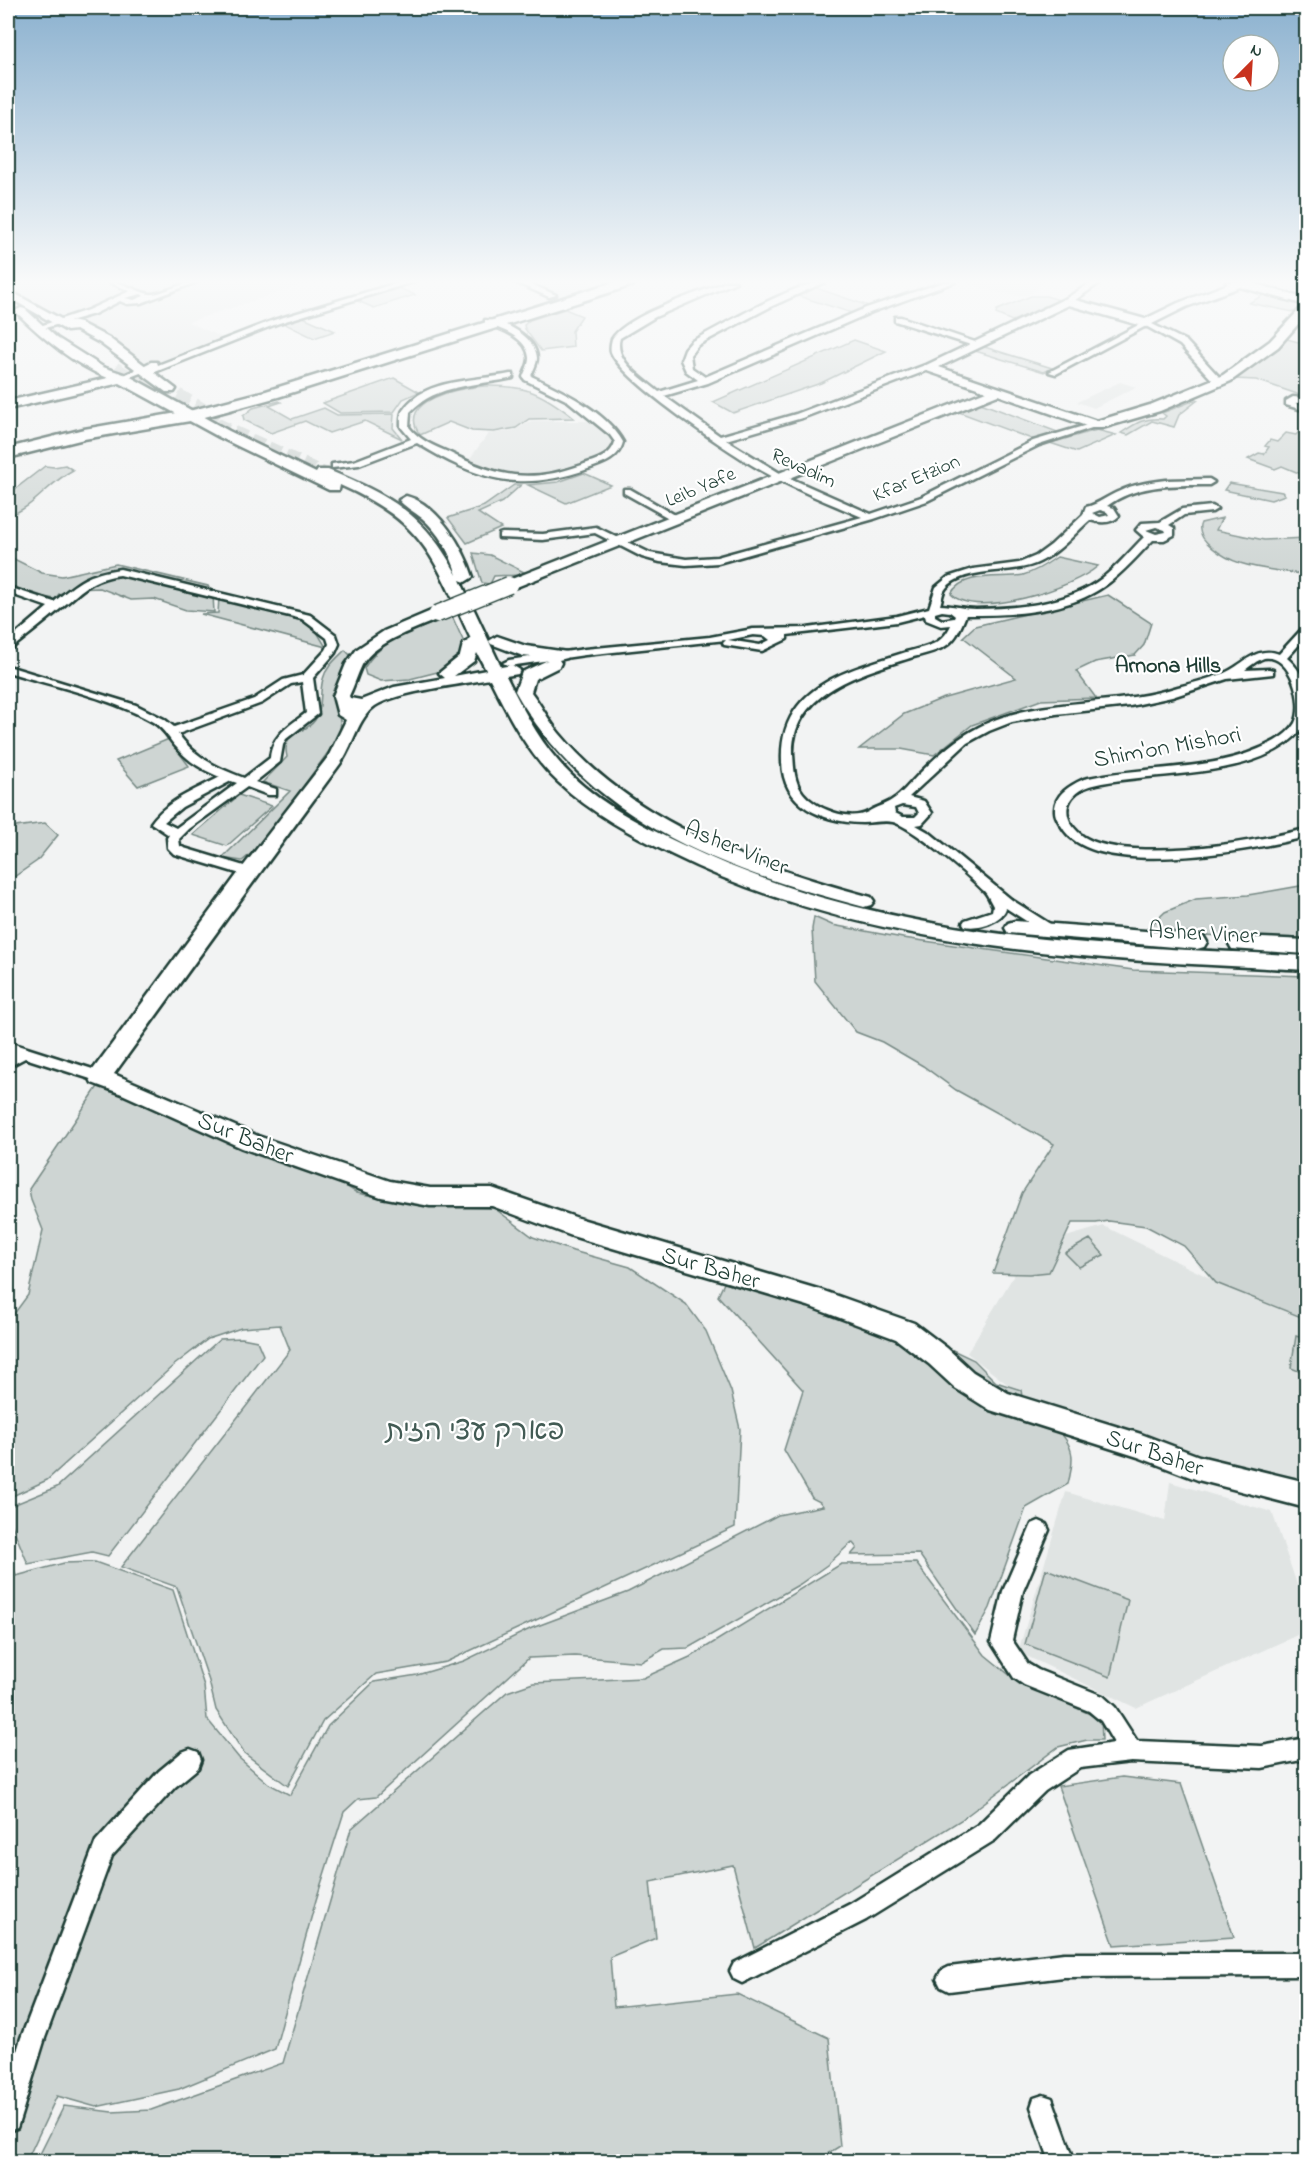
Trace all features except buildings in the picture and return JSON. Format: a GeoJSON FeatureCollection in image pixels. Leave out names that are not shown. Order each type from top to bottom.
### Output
{"type":"FeatureCollection","features":[{"type":"Feature","properties":{"kind":"highway"},"geometry":{"type":"LineString","coordinates":[[8,451],[144,422],[209,416],[295,383]]}},
{"type":"Feature","properties":{"kind":"highway"},"geometry":{"type":"LineString","coordinates":[[144,422],[182,422],[227,413],[238,403],[304,383]]}},
{"type":"Feature","properties":{"kind":"highway"},"geometry":{"type":"LineString","coordinates":[[144,422],[159,410],[163,404],[162,399]]}},
{"type":"Feature","properties":{"kind":"main road"},"geometry":{"type":"LineString","coordinates":[[8,405],[78,383]]}},
{"type":"Feature","properties":{"kind":"main road"},"geometry":{"type":"LineString","coordinates":[[135,383],[162,399],[290,449]]}},
{"type":"Feature","properties":{"kind":"main road"},"geometry":{"type":"LineString","coordinates":[[162,383],[209,416],[394,520],[410,537],[442,582],[471,644],[482,657],[503,668]]}},
{"type":"Feature","properties":{"kind":"main road"},"geometry":{"type":"LineString","coordinates":[[975,383],[1097,425]]}},
{"type":"Feature","properties":{"kind":"main road","name":"Kfar Etzion"},"geometry":{"type":"LineString","coordinates":[[1097,425],[1155,408],[1217,383]]}},
{"type":"Feature","properties":{"kind":"main road","name":"Leib Yafe"},"geometry":{"type":"LineString","coordinates":[[354,664],[363,652],[378,641],[419,622],[779,476],[998,391]]}},
{"type":"Feature","properties":{"kind":"main road","name":"Asher Viner"},"geometry":{"type":"LineString","coordinates":[[326,467],[379,491],[409,510],[430,530],[465,577],[497,641],[503,668]]}},
{"type":"Feature","properties":{"kind":"main road","name":"Asher Viner"},"geometry":{"type":"LineString","coordinates":[[326,467],[387,503],[416,526],[503,668],[518,696],[542,754],[554,767],[582,793],[606,810],[685,855],[792,897],[863,917],[1012,943],[1142,955],[1306,963]]}},
{"type":"Feature","properties":{"kind":"main road"},"geometry":{"type":"LineString","coordinates":[[497,641],[523,651],[557,659]]}},
{"type":"Feature","properties":{"kind":"main road"},"geometry":{"type":"LineString","coordinates":[[448,677],[468,658],[471,644]]}},
{"type":"Feature","properties":{"kind":"main road"},"geometry":{"type":"LineString","coordinates":[[448,677],[518,696],[528,676],[557,659]]}},
{"type":"Feature","properties":{"kind":"main road"},"geometry":{"type":"LineString","coordinates":[[354,664],[355,671],[371,693]]}},
{"type":"Feature","properties":{"kind":"main road"},"geometry":{"type":"LineString","coordinates":[[347,734],[348,722],[344,698],[354,664]]}},
{"type":"Feature","properties":{"kind":"main road"},"geometry":{"type":"LineString","coordinates":[[344,698],[353,705],[371,693],[503,668]]}},
{"type":"Feature","properties":{"kind":"main road"},"geometry":{"type":"LineString","coordinates":[[100,1077],[336,758],[371,693]]}},
{"type":"Feature","properties":{"kind":"main road","name":"Asher Viner"},"geometry":{"type":"LineString","coordinates":[[518,696],[579,766],[637,809],[697,843],[737,861],[847,897],[921,914],[1053,932],[1306,947]]}},
{"type":"Feature","properties":{"kind":"main road","name":"Sur Baher"},"geometry":{"type":"LineString","coordinates":[[100,1077],[130,1088],[250,1142],[389,1190],[430,1197],[492,1197],[572,1226],[812,1297],[905,1331],[938,1356],[964,1380],[1000,1402],[1141,1446],[1198,1468],[1306,1495]]}},
{"type":"Feature","properties":{"kind":"street"},"geometry":{"type":"LineString","coordinates":[[472,383],[449,387],[415,401],[406,411],[403,422],[408,432],[417,440],[487,475],[514,480],[543,480],[560,476],[599,462],[615,452],[619,442],[612,430],[568,397],[530,383]]}},
{"type":"Feature","properties":{"kind":"street","name":"Revadim"},"geometry":{"type":"LineString","coordinates":[[646,383],[746,458],[779,476],[871,518]]}},
{"type":"Feature","properties":{"kind":"street"},"geometry":{"type":"LineString","coordinates":[[660,394],[699,383]]}},
{"type":"Feature","properties":{"kind":"street"},"geometry":{"type":"LineString","coordinates":[[719,439],[799,416],[885,383]]}},
{"type":"Feature","properties":{"kind":"street","name":"Kfar Etzion"},"geometry":{"type":"LineString","coordinates":[[502,536],[543,537],[596,530],[660,559],[704,562],[772,546],[871,518],[941,492],[1036,443],[1097,425]]}},
{"type":"Feature","properties":{"kind":"street"},"geometry":{"type":"LineString","coordinates":[[326,467],[356,463],[417,440]]}},
{"type":"Feature","properties":{"kind":"street"},"geometry":{"type":"LineString","coordinates":[[1100,507],[1116,495],[1134,488],[1209,482]]}},
{"type":"Feature","properties":{"kind":"street"},"geometry":{"type":"LineString","coordinates":[[627,491],[676,519]]}},
{"type":"Feature","properties":{"kind":"street"},"geometry":{"type":"LineString","coordinates":[[933,616],[940,587],[955,577],[1011,568],[1040,558],[1088,516],[1088,509],[1100,507],[1111,510],[1114,516],[1102,520],[1088,516]]}},
{"type":"Feature","properties":{"kind":"street"},"geometry":{"type":"LineString","coordinates":[[503,668],[634,647],[744,639],[758,631],[771,637],[897,619],[957,615],[1058,603],[1088,592],[1108,578],[1151,536],[1163,537],[1171,534],[1170,529],[1162,525],[1182,512],[1212,509]]}},
{"type":"Feature","properties":{"kind":"street"},"geometry":{"type":"LineString","coordinates":[[8,646],[89,579],[120,572],[306,617],[332,637],[334,644],[331,651],[307,676],[287,682],[258,701],[172,732]]}},
{"type":"Feature","properties":{"kind":"street"},"geometry":{"type":"LineString","coordinates":[[8,590],[57,607]]}},
{"type":"Feature","properties":{"kind":"street"},"geometry":{"type":"LineString","coordinates":[[939,593],[957,615]]}},
{"type":"Feature","properties":{"kind":"street"},"geometry":{"type":"LineString","coordinates":[[933,616],[951,624],[957,615]]}},
{"type":"Feature","properties":{"kind":"street"},"geometry":{"type":"LineString","coordinates":[[922,810],[853,818],[814,809],[797,797],[792,790],[788,781],[786,756],[793,723],[814,696],[836,682],[944,642],[950,637],[957,615]]}},
{"type":"Feature","properties":{"kind":"street"},"geometry":{"type":"LineString","coordinates":[[933,616],[945,632],[944,642]]}},
{"type":"Feature","properties":{"kind":"street"},"geometry":{"type":"LineString","coordinates":[[895,812],[922,778],[963,741],[1008,719],[1047,711],[1141,701],[1176,692],[1230,674],[1257,657],[1266,655],[1281,658],[1306,631]]}},
{"type":"Feature","properties":{"kind":"street"},"geometry":{"type":"LineString","coordinates":[[744,639],[752,648],[762,648],[770,646],[771,637]]}},
{"type":"Feature","properties":{"kind":"street","name":"Shim'on Mishori"},"geometry":{"type":"LineString","coordinates":[[1281,658],[1288,663],[1288,668],[1301,689],[1305,709],[1302,722],[1281,742],[1245,757],[1203,767],[1088,782],[1073,789],[1063,798],[1060,808],[1062,819],[1069,830],[1082,840],[1099,848],[1121,853],[1147,855],[1209,849],[1306,833]]}},
{"type":"Feature","properties":{"kind":"street"},"geometry":{"type":"LineString","coordinates":[[1254,661],[1256,666],[1273,672],[1301,689]]}},
{"type":"Feature","properties":{"kind":"street"},"geometry":{"type":"LineString","coordinates":[[1230,674],[1273,672],[1288,668]]}},
{"type":"Feature","properties":{"kind":"street"},"geometry":{"type":"LineString","coordinates":[[8,669],[132,707],[160,721],[191,756],[209,769],[228,778],[272,792]]}},
{"type":"Feature","properties":{"kind":"street"},"geometry":{"type":"LineString","coordinates":[[249,873],[179,851],[173,844],[176,833],[276,759],[277,745],[282,737],[312,714],[307,676]]}},
{"type":"Feature","properties":{"kind":"street"},"geometry":{"type":"LineString","coordinates":[[176,833],[161,827],[157,823],[158,820],[169,811],[228,778]]}},
{"type":"Feature","properties":{"kind":"street"},"geometry":{"type":"LineString","coordinates":[[922,778],[917,795],[932,836],[944,851]]}},
{"type":"Feature","properties":{"kind":"street"},"geometry":{"type":"LineString","coordinates":[[895,812],[912,822],[922,810]]}},
{"type":"Feature","properties":{"kind":"street"},"geometry":{"type":"LineString","coordinates":[[895,812],[992,892],[1053,932]]}},
{"type":"Feature","properties":{"kind":"street"},"geometry":{"type":"LineString","coordinates":[[970,922],[987,919],[998,913],[1000,906],[992,892]]}},
{"type":"Feature","properties":{"kind":"street"},"geometry":{"type":"LineString","coordinates":[[8,1047],[100,1077]]}},
{"type":"Feature","properties":{"kind":"street"},"geometry":{"type":"LineString","coordinates":[[8,1062],[24,1052]]}},
{"type":"Feature","properties":{"kind":"street"},"geometry":{"type":"LineString","coordinates":[[1039,1530],[1013,1591],[1001,1642],[1021,1671],[1031,1678],[1096,1703],[1108,1714],[1131,1750]]}},
{"type":"Feature","properties":{"kind":"street"},"geometry":{"type":"LineString","coordinates":[[742,1971],[858,1912],[987,1832],[1037,1783],[1077,1758],[1131,1750],[1262,1757],[1306,1749]]}},
{"type":"Feature","properties":{"kind":"street"},"geometry":{"type":"LineString","coordinates":[[8,2119],[33,2038],[104,1849],[167,1779],[190,1760]]}},
{"type":"Feature","properties":{"kind":"street"},"geometry":{"type":"LineString","coordinates":[[949,1979],[1064,1965],[1306,1965]]}},
{"type":"Feature","properties":{"kind":"street"},"geometry":{"type":"LineString","coordinates":[[1043,2107],[1063,2162]]}},
{"type":"Feature","properties":{"kind":"shaded area"},"geometry":{"type":"Polygon","coordinates":[[[1117,383],[1136,387],[1094,408],[1077,402],[1117,383]]]}},
{"type":"Feature","properties":{"kind":"shaded area"},"geometry":{"type":"Polygon","coordinates":[[[531,421],[592,421],[605,432],[614,445],[600,457],[556,473],[516,477],[484,469],[468,461],[488,434],[514,430],[531,421]]]}},
{"type":"Feature","properties":{"kind":"shaded area"},"geometry":{"type":"Polygon","coordinates":[[[1104,1226],[1212,1279],[1306,1311],[1306,1486],[1228,1468],[1038,1408],[967,1353],[1031,1247],[1104,1226]]]}},
{"type":"Feature","properties":{"kind":"shaded area"},"geometry":{"type":"Polygon","coordinates":[[[1170,1482],[1272,1512],[1299,1590],[1306,1594],[1306,1631],[1136,1708],[1018,1652],[1066,1492],[1165,1521],[1170,1482]]]}},
{"type":"Feature","properties":{"kind":"green space"},"geometry":{"type":"Polygon","coordinates":[[[379,383],[403,383],[419,392],[403,399],[394,412],[340,413],[323,403],[379,383]]]}},
{"type":"Feature","properties":{"kind":"green space"},"geometry":{"type":"Polygon","coordinates":[[[756,383],[820,383],[733,413],[713,402],[756,383]]]}},
{"type":"Feature","properties":{"kind":"green space"},"geometry":{"type":"Polygon","coordinates":[[[1265,383],[1306,383],[1306,397],[1265,383]]]}},
{"type":"Feature","properties":{"kind":"green space"},"geometry":{"type":"Polygon","coordinates":[[[484,386],[511,387],[533,392],[574,418],[529,419],[516,428],[494,432],[472,431],[449,422],[420,435],[415,423],[416,412],[423,404],[447,393],[484,386]]]}},
{"type":"Feature","properties":{"kind":"green space"},"geometry":{"type":"Polygon","coordinates":[[[1198,400],[1179,415],[1174,427],[1152,421],[1128,435],[1121,433],[1140,422],[1163,419],[1166,416],[1162,413],[1198,400]]]}},
{"type":"Feature","properties":{"kind":"green space"},"geometry":{"type":"Polygon","coordinates":[[[281,402],[269,406],[292,419],[324,408],[337,415],[394,414],[393,428],[402,439],[365,421],[329,433],[305,421],[271,433],[244,420],[243,416],[253,408],[281,402]]]}},
{"type":"Feature","properties":{"kind":"green space"},"geometry":{"type":"Polygon","coordinates":[[[978,402],[1060,433],[1037,441],[956,411],[978,402]]]}},
{"type":"Feature","properties":{"kind":"green space"},"geometry":{"type":"Polygon","coordinates":[[[1304,426],[1306,427],[1306,476],[1282,466],[1275,469],[1248,459],[1259,453],[1264,454],[1269,447],[1265,446],[1270,440],[1277,442],[1286,433],[1296,435],[1304,426]]]}},
{"type":"Feature","properties":{"kind":"green space"},"geometry":{"type":"Polygon","coordinates":[[[1097,430],[1116,435],[1077,452],[1050,443],[1097,430]]]}},
{"type":"Feature","properties":{"kind":"green space"},"geometry":{"type":"Polygon","coordinates":[[[65,465],[73,470],[26,507],[8,516],[8,491],[15,489],[45,466],[65,465]]]}},
{"type":"Feature","properties":{"kind":"green space"},"geometry":{"type":"Polygon","coordinates":[[[584,473],[611,485],[566,503],[528,485],[558,482],[584,473]]]}},
{"type":"Feature","properties":{"kind":"green space"},"geometry":{"type":"Polygon","coordinates":[[[1229,483],[1282,492],[1285,495],[1271,500],[1224,490],[1229,483]]]}},
{"type":"Feature","properties":{"kind":"green space"},"geometry":{"type":"Polygon","coordinates":[[[514,485],[521,485],[502,502],[478,513],[501,528],[467,543],[448,518],[484,506],[514,485]]]}},
{"type":"Feature","properties":{"kind":"green space"},"geometry":{"type":"Polygon","coordinates":[[[1222,518],[1216,530],[1264,540],[1306,538],[1306,575],[1248,565],[1234,561],[1220,553],[1206,542],[1200,529],[1201,523],[1222,518]]]}},
{"type":"Feature","properties":{"kind":"green space"},"geometry":{"type":"Polygon","coordinates":[[[473,553],[490,555],[526,573],[494,576],[490,584],[482,583],[473,553]]]}},
{"type":"Feature","properties":{"kind":"green space"},"geometry":{"type":"Polygon","coordinates":[[[8,556],[42,573],[62,576],[116,564],[208,586],[213,596],[214,612],[186,610],[154,599],[131,600],[100,588],[75,589],[59,594],[55,599],[33,595],[8,584],[8,556]]]}},
{"type":"Feature","properties":{"kind":"green space"},"geometry":{"type":"Polygon","coordinates":[[[1057,557],[1098,566],[1086,575],[1068,583],[1024,598],[981,604],[963,601],[951,594],[964,582],[983,577],[1023,575],[1057,557]]]}},
{"type":"Feature","properties":{"kind":"green space"},"geometry":{"type":"Polygon","coordinates":[[[1108,595],[1151,623],[1144,645],[1135,655],[1095,662],[1076,671],[1096,698],[1041,700],[972,725],[934,755],[901,749],[859,749],[904,714],[941,699],[1016,678],[963,637],[975,626],[1108,595]]]}},
{"type":"Feature","properties":{"kind":"green space"},"geometry":{"type":"Polygon","coordinates":[[[219,597],[305,622],[317,632],[326,647],[201,614],[218,613],[219,597]]]}},
{"type":"Feature","properties":{"kind":"green space"},"geometry":{"type":"Polygon","coordinates":[[[452,616],[467,649],[449,669],[410,679],[381,681],[366,675],[364,668],[372,657],[392,641],[452,616]]]}},
{"type":"Feature","properties":{"kind":"green space"},"geometry":{"type":"Polygon","coordinates":[[[345,650],[352,657],[335,691],[334,697],[340,725],[337,740],[259,847],[242,861],[222,858],[290,791],[263,782],[287,757],[286,748],[290,737],[305,729],[315,720],[319,711],[324,675],[345,650]]]}},
{"type":"Feature","properties":{"kind":"green space"},"geometry":{"type":"Polygon","coordinates":[[[169,739],[189,766],[138,786],[116,761],[169,739]]]}},
{"type":"Feature","properties":{"kind":"green space"},"geometry":{"type":"Polygon","coordinates":[[[239,795],[272,806],[227,846],[193,835],[239,795]]]}},
{"type":"Feature","properties":{"kind":"green space"},"geometry":{"type":"Polygon","coordinates":[[[45,823],[58,835],[37,861],[8,881],[8,828],[45,823]]]}},
{"type":"Feature","properties":{"kind":"green space"},"geometry":{"type":"Polygon","coordinates":[[[1306,885],[1306,940],[1144,932],[1165,912],[1196,899],[1248,895],[1306,885]]]}},
{"type":"Feature","properties":{"kind":"green space"},"geometry":{"type":"Polygon","coordinates":[[[814,917],[832,925],[903,938],[1133,970],[1306,976],[1306,1319],[1216,1283],[1184,1246],[1146,1226],[1109,1221],[1072,1223],[1049,1272],[993,1273],[1022,1193],[1054,1144],[956,1090],[923,1066],[882,1042],[856,1032],[815,981],[812,929],[814,917]]]}},
{"type":"Feature","properties":{"kind":"green space","name":"פארק עצי הזית"},"geometry":{"type":"Polygon","coordinates":[[[101,1082],[318,1168],[357,1193],[426,1206],[494,1208],[533,1237],[630,1267],[686,1304],[706,1331],[731,1391],[740,1429],[735,1527],[446,1662],[376,1674],[323,1721],[288,1786],[244,1753],[216,1710],[209,1681],[177,1587],[121,1567],[290,1350],[280,1325],[241,1328],[208,1339],[173,1366],[47,1480],[8,1498],[8,1322],[28,1295],[43,1230],[29,1189],[101,1082]]]}},
{"type":"Feature","properties":{"kind":"green space"},"geometry":{"type":"Polygon","coordinates":[[[1090,1239],[1104,1255],[1079,1267],[1065,1253],[1090,1239]]]}},
{"type":"Feature","properties":{"kind":"green space"},"geometry":{"type":"Polygon","coordinates":[[[731,1268],[896,1323],[974,1360],[996,1382],[1021,1390],[1024,1410],[1056,1428],[1067,1442],[1072,1459],[1068,1484],[1026,1508],[990,1608],[975,1635],[919,1554],[851,1555],[857,1548],[852,1542],[827,1565],[800,1584],[688,1648],[664,1649],[641,1662],[575,1656],[529,1658],[376,1797],[358,1799],[344,1812],[316,1900],[275,2049],[179,2089],[96,2107],[57,2096],[26,2162],[8,2161],[8,1547],[16,1576],[64,1563],[95,1562],[173,1590],[204,1686],[207,1719],[239,1758],[269,1784],[290,1795],[328,1726],[374,1682],[417,1675],[464,1661],[532,1628],[628,1592],[778,1515],[823,1506],[812,1498],[784,1450],[803,1390],[718,1296],[731,1268]]]}},
{"type":"Feature","properties":{"kind":"green space"},"geometry":{"type":"Polygon","coordinates":[[[1296,1336],[1306,1339],[1306,1374],[1291,1368],[1296,1336]]]}},
{"type":"Feature","properties":{"kind":"green space"},"geometry":{"type":"Polygon","coordinates":[[[242,1338],[257,1341],[263,1355],[108,1556],[92,1552],[28,1564],[8,1516],[8,1507],[57,1487],[220,1339],[242,1338]]]}},
{"type":"Feature","properties":{"kind":"green space"},"geometry":{"type":"Polygon","coordinates":[[[916,1563],[985,1655],[1017,1681],[1101,1719],[1102,1740],[1087,1740],[1058,1747],[961,1820],[755,1948],[733,1865],[650,1882],[656,1938],[610,1957],[614,2007],[737,1994],[829,2038],[840,2146],[816,2161],[36,2162],[64,2106],[112,2112],[151,2110],[283,2063],[351,1829],[507,1692],[533,1683],[643,1678],[690,1657],[841,1564],[916,1563]]]}},
{"type":"Feature","properties":{"kind":"green space"},"geometry":{"type":"Polygon","coordinates":[[[1046,1569],[1128,1600],[1110,1677],[1025,1644],[1046,1569]]]}},
{"type":"Feature","properties":{"kind":"green space"},"geometry":{"type":"Polygon","coordinates":[[[1122,1777],[1181,1784],[1234,1937],[1114,1945],[1058,1786],[1122,1777]]]}},
{"type":"Feature","properties":{"kind":"tunnel"},"geometry":{"type":"LineString","coordinates":[[141,383],[152,390]]}},
{"type":"Feature","properties":{"kind":"tunnel"},"geometry":{"type":"LineString","coordinates":[[158,383],[218,418]]}},
{"type":"Feature","properties":{"kind":"tunnel"},"geometry":{"type":"LineString","coordinates":[[199,416],[323,473]]}},
{"type":"Feature","properties":{"kind":"district","name":"Arnona Hills"},"geometry":{"type":"Point","coordinates":[1168,664]}}]}
